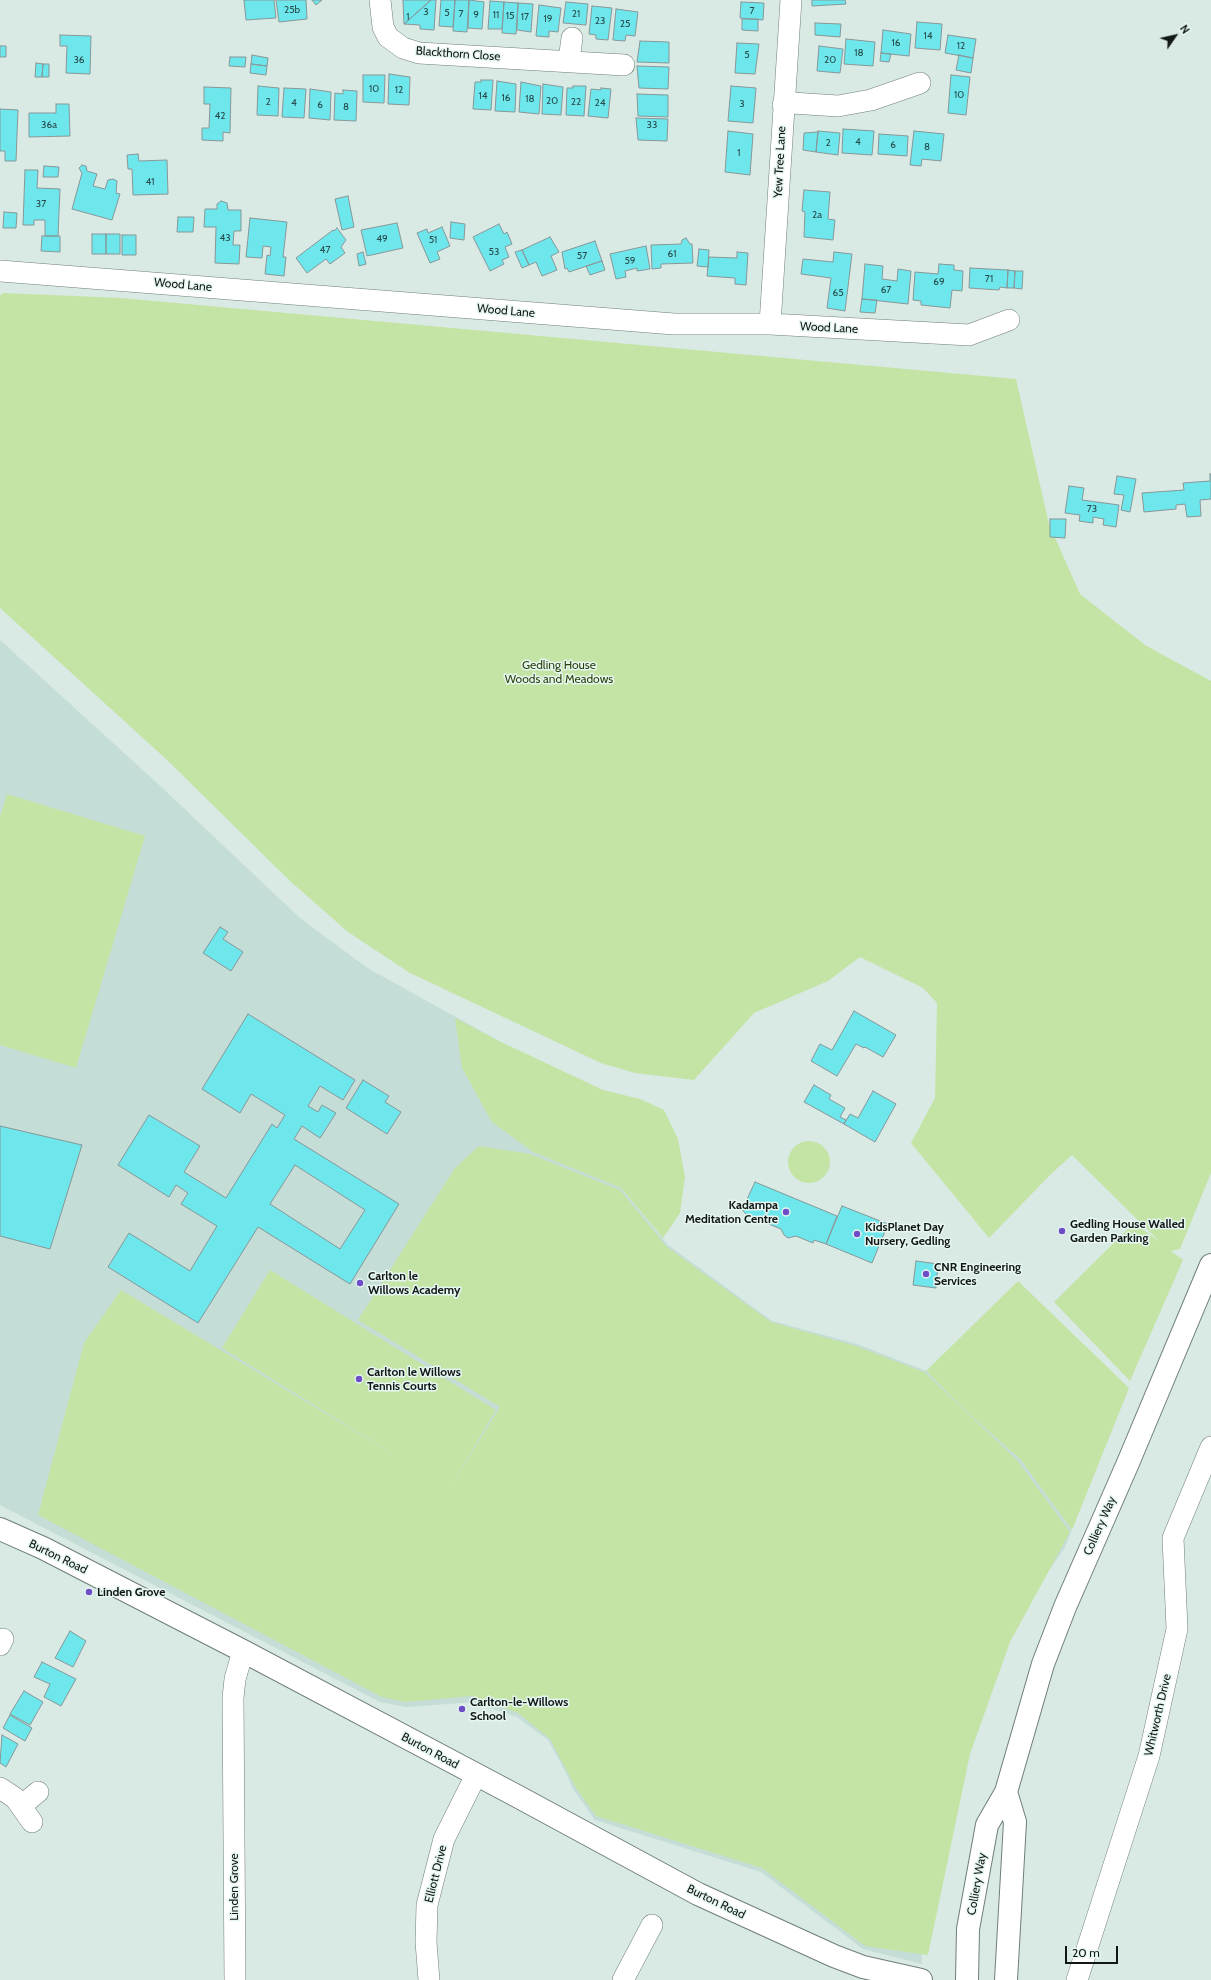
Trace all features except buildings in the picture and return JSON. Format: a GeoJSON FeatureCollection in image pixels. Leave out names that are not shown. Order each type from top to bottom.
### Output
{"type":"FeatureCollection","features":[{"type":"Feature","properties":{"kind":"street","name":"Blackthorn Close"},"geometry":{"type":"LineString","coordinates":[[380,0],[383,27],[388,37],[403,48],[419,53],[569,60],[624,65]]}},
{"type":"Feature","properties":{"kind":"street","name":"Yew Tree Lane"},"geometry":{"type":"LineString","coordinates":[[770,324],[791,0]]}},
{"type":"Feature","properties":{"kind":"street"},"geometry":{"type":"LineString","coordinates":[[569,60],[572,38]]}},
{"type":"Feature","properties":{"kind":"street"},"geometry":{"type":"LineString","coordinates":[[783,105],[792,103],[838,106],[871,100],[920,83]]}},
{"type":"Feature","properties":{"kind":"street","name":"Wood Lane"},"geometry":{"type":"LineString","coordinates":[[0,271],[674,324],[770,324],[969,336],[1009,320]]}},
{"type":"Feature","properties":{"kind":"street","name":"Colliery Way"},"geometry":{"type":"LineString","coordinates":[[967,1980],[968,1930],[987,1825],[1006,1792],[1043,1664],[1065,1607],[1128,1463],[1211,1265]]}},
{"type":"Feature","properties":{"kind":"street","name":"Whitworth Drive"},"geometry":{"type":"LineString","coordinates":[[1077,1980],[1149,1756],[1177,1629],[1173,1538],[1211,1447]]}},
{"type":"Feature","properties":{"kind":"street","name":"Burton Road"},"geometry":{"type":"LineString","coordinates":[[0,1529],[43,1548],[243,1651],[698,1894],[798,1940],[863,1967],[887,1980]]}},
{"type":"Feature","properties":{"kind":"street","name":"Linden Grove"},"geometry":{"type":"LineString","coordinates":[[235,1980],[233,1698],[235,1679],[243,1651]]}},
{"type":"Feature","properties":{"kind":"street","name":"Elliott Drive"},"geometry":{"type":"LineString","coordinates":[[428,1980],[426,1942],[427,1905],[444,1839],[476,1775]]}},
{"type":"Feature","properties":{"kind":"street"},"geometry":{"type":"LineString","coordinates":[[0,1788],[15,1798],[27,1814],[38,1792]]}},
{"type":"Feature","properties":{"kind":"street"},"geometry":{"type":"LineString","coordinates":[[1006,1792],[1015,1822],[1006,1980]]}},
{"type":"Feature","properties":{"kind":"street"},"geometry":{"type":"LineString","coordinates":[[623,1980],[652,1925]]}},
{"type":"Feature","properties":{"kind":"street","name":"Burton Road"},"geometry":{"type":"LineString","coordinates":[[863,1967],[920,1980]]}},
{"type":"Feature","properties":{"kind":"shaded area","name":"Carlton le Willows Academy"},"geometry":{"type":"Polygon","coordinates":[[[0,640],[157,783],[301,919],[369,969],[499,1041],[668,1245],[772,1321],[857,1344],[926,1371],[965,1410],[1020,1459],[1072,1530],[1064,1549],[974,1676],[918,1888],[922,1964],[863,1949],[761,1872],[595,1820],[573,1789],[548,1740],[517,1717],[474,1702],[406,1707],[380,1702],[0,1505],[0,640]]]}},
{"type":"Feature","properties":{"kind":"green space","name":"Gedling House Woods and Meadows"},"geometry":{"type":"Polygon","coordinates":[[[3,293],[121,298],[1016,379],[1049,524],[1080,594],[1145,645],[1211,681],[1211,1173],[1180,1249],[1171,1251],[1183,1260],[1130,1381],[1054,1302],[1134,1223],[1160,1242],[1072,1155],[1051,1174],[989,1238],[911,1143],[935,1098],[937,1003],[923,988],[860,957],[828,981],[754,1013],[694,1080],[635,1073],[601,1063],[410,973],[348,932],[290,881],[166,759],[0,608],[0,296],[3,293]]]}},
{"type":"Feature","properties":{"kind":"green space"},"geometry":{"type":"Polygon","coordinates":[[[7,794],[145,836],[76,1068],[0,1045],[0,817],[7,794]]]}},
{"type":"Feature","properties":{"kind":"green space"},"geometry":{"type":"Polygon","coordinates":[[[455,1018],[499,1041],[603,1090],[640,1099],[664,1110],[678,1139],[685,1177],[680,1213],[663,1238],[621,1188],[533,1152],[492,1122],[462,1068],[455,1018]]]}},
{"type":"Feature","properties":{"kind":"green space"},"geometry":{"type":"Polygon","coordinates":[[[809,1141],[824,1147],[830,1162],[824,1177],[809,1183],[794,1177],[788,1162],[794,1147],[809,1141]]]}},
{"type":"Feature","properties":{"kind":"green space","name":"Carlton le Willows Academy"},"geometry":{"type":"Polygon","coordinates":[[[479,1146],[530,1154],[620,1190],[667,1247],[771,1322],[856,1346],[924,1372],[1017,1460],[1070,1532],[1010,1642],[970,1754],[928,1955],[865,1946],[762,1868],[596,1816],[576,1788],[550,1739],[518,1713],[472,1696],[405,1702],[382,1697],[38,1515],[84,1343],[121,1290],[411,1465],[222,1348],[270,1270],[496,1410],[449,1489],[500,1407],[358,1320],[455,1168],[479,1146]]]}},
{"type":"Feature","properties":{"kind":"green space"},"geometry":{"type":"Polygon","coordinates":[[[1018,1281],[1129,1388],[1072,1530],[1020,1459],[965,1410],[926,1371],[1018,1281]]]}},
{"type":"Feature","properties":{"kind":"place","name":"Kadampa Meditation Centre"},"geometry":{"type":"Point","coordinates":[786,1212]}},
{"type":"Feature","properties":{"kind":"place","name":"Gedling House Walled Garden Parking"},"geometry":{"type":"Point","coordinates":[1062,1231]}},
{"type":"Feature","properties":{"kind":"place","name":"KidsPlanet Day Nursery, Gedling"},"geometry":{"type":"Point","coordinates":[857,1234]}},
{"type":"Feature","properties":{"kind":"place","name":"CNR Engineering Services"},"geometry":{"type":"Point","coordinates":[926,1274]}},
{"type":"Feature","properties":{"kind":"place","name":"Carlton le Willows Academy"},"geometry":{"type":"Point","coordinates":[360,1283]}},
{"type":"Feature","properties":{"kind":"place","name":"Carlton le Willows Tennis Courts"},"geometry":{"type":"Point","coordinates":[359,1379]}},
{"type":"Feature","properties":{"kind":"place","name":"Linden Grove"},"geometry":{"type":"Point","coordinates":[89,1592]}},
{"type":"Feature","properties":{"kind":"place","name":"Carlton-le-Willows School"},"geometry":{"type":"Point","coordinates":[462,1709]}}]}
